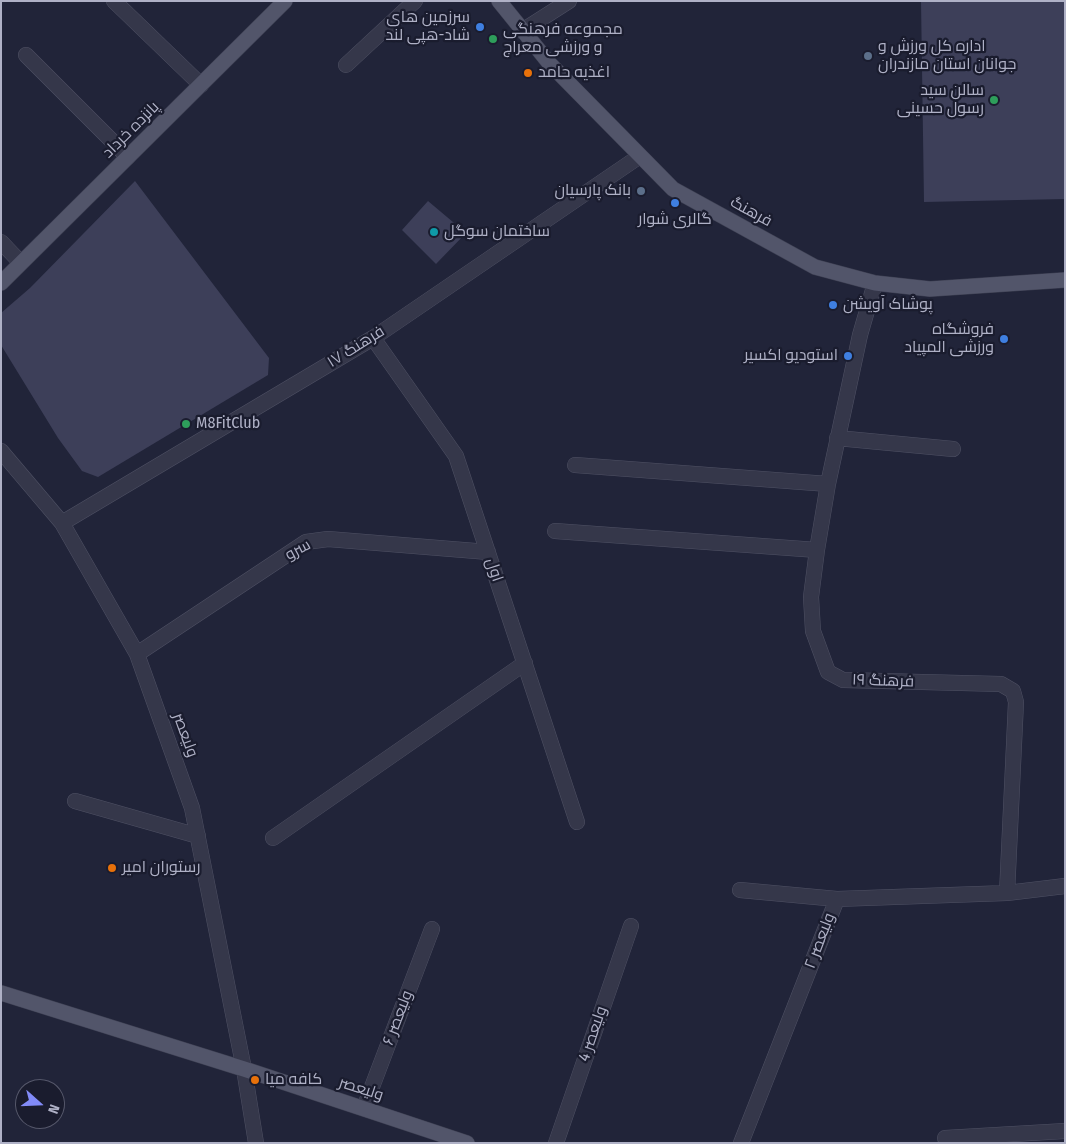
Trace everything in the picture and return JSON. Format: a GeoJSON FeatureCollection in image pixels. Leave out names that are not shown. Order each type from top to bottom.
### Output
{"type":"FeatureCollection","features":[{"type":"Feature","properties":{"kind":"main road","name":"پانزده خرداد"},"geometry":{"type":"LineString","coordinates":[[1,283],[285,1]]}},
{"type":"Feature","properties":{"kind":"main road","name":"فرهنگ"},"geometry":{"type":"LineString","coordinates":[[499,1],[550,64],[673,189],[815,267],[875,283],[930,290],[1065,280]]}},
{"type":"Feature","properties":{"kind":"main road","name":"ولیعصر"},"geometry":{"type":"LineString","coordinates":[[1,993],[244,1068],[467,1143]]}},
{"type":"Feature","properties":{"kind":"street"},"geometry":{"type":"LineString","coordinates":[[114,1],[201,85]]}},
{"type":"Feature","properties":{"kind":"street"},"geometry":{"type":"LineString","coordinates":[[346,64],[416,1]]}},
{"type":"Feature","properties":{"kind":"street"},"geometry":{"type":"LineString","coordinates":[[522,31],[569,1]]}},
{"type":"Feature","properties":{"kind":"street"},"geometry":{"type":"LineString","coordinates":[[26,55],[128,157]]}},
{"type":"Feature","properties":{"kind":"street","name":"فرهنگ ۱۷"},"geometry":{"type":"LineString","coordinates":[[62,523],[373,338],[640,156]]}},
{"type":"Feature","properties":{"kind":"street"},"geometry":{"type":"LineString","coordinates":[[1,242],[21,263]]}},
{"type":"Feature","properties":{"kind":"street","name":"فرهنگ ۱۹"},"geometry":{"type":"LineString","coordinates":[[875,283],[860,335],[828,484],[811,597],[812,631],[828,672],[843,680],[1001,684],[1013,691],[1016,702],[1007,893]]}},
{"type":"Feature","properties":{"kind":"street","name":"اول"},"geometry":{"type":"LineString","coordinates":[[373,338],[456,456],[577,822]]}},
{"type":"Feature","properties":{"kind":"street"},"geometry":{"type":"LineString","coordinates":[[837,438],[953,449]]}},
{"type":"Feature","properties":{"kind":"street","name":"ولیعصر"},"geometry":{"type":"LineString","coordinates":[[1,451],[62,523],[137,654],[192,808],[244,1068]]}},
{"type":"Feature","properties":{"kind":"street"},"geometry":{"type":"LineString","coordinates":[[575,465],[828,484]]}},
{"type":"Feature","properties":{"kind":"street"},"geometry":{"type":"LineString","coordinates":[[555,531],[817,550]]}},
{"type":"Feature","properties":{"kind":"street","name":"سرو"},"geometry":{"type":"LineString","coordinates":[[137,654],[306,542],[328,539],[488,552]]}},
{"type":"Feature","properties":{"kind":"street"},"geometry":{"type":"LineString","coordinates":[[273,838],[525,663]]}},
{"type":"Feature","properties":{"kind":"street"},"geometry":{"type":"LineString","coordinates":[[75,801],[198,836]]}},
{"type":"Feature","properties":{"kind":"street","name":"ولیعصر ٢"},"geometry":{"type":"LineString","coordinates":[[741,1143],[836,899],[1007,893],[1065,886]]}},
{"type":"Feature","properties":{"kind":"street"},"geometry":{"type":"LineString","coordinates":[[740,890],[836,899]]}},
{"type":"Feature","properties":{"kind":"street","name":"ولیعصر 4"},"geometry":{"type":"LineString","coordinates":[[556,1143],[631,926]]}},
{"type":"Feature","properties":{"kind":"street","name":"ولیعصر ۶"},"geometry":{"type":"LineString","coordinates":[[364,1108],[432,929]]}},
{"type":"Feature","properties":{"kind":"street"},"geometry":{"type":"LineString","coordinates":[[244,1068],[256,1143]]}},
{"type":"Feature","properties":{"kind":"street"},"geometry":{"type":"LineString","coordinates":[[945,1138],[1065,1130]]}},
{"type":"Feature","properties":{"kind":"building","name":"سالن سید رسول حسینی"},"geometry":{"type":"Polygon","coordinates":[[[921,1],[1065,1],[1065,199],[924,202],[921,1]]]}},
{"type":"Feature","properties":{"kind":"building"},"geometry":{"type":"Polygon","coordinates":[[[135,181],[269,358],[268,375],[98,477],[82,471],[58,438],[1,345],[1,313],[30,288],[135,181]]]}},
{"type":"Feature","properties":{"kind":"building","name":"ساختمان سوگل"},"geometry":{"type":"Polygon","coordinates":[[[428,201],[466,233],[436,264],[402,230],[428,201]]]}},
{"type":"Feature","properties":{"kind":"place","name":"سرزمین های شاد-هپی لند"},"geometry":{"type":"Point","coordinates":[480,27]}},
{"type":"Feature","properties":{"kind":"place","name":"مجموعه فرهنگی و ورزشی معراج"},"geometry":{"type":"Point","coordinates":[493,39]}},
{"type":"Feature","properties":{"kind":"place","name":"اداره کل ورزش و جوانان استان مازندران"},"geometry":{"type":"Point","coordinates":[868,56]}},
{"type":"Feature","properties":{"kind":"place","name":"اغذیه حامد"},"geometry":{"type":"Point","coordinates":[528,73]}},
{"type":"Feature","properties":{"kind":"place","name":"سالن سید رسول حسینی"},"geometry":{"type":"Point","coordinates":[994,100]}},
{"type":"Feature","properties":{"kind":"place","name":"بانک پارسیان"},"geometry":{"type":"Point","coordinates":[641,191]}},
{"type":"Feature","properties":{"kind":"place","name":"گالری شوار"},"geometry":{"type":"Point","coordinates":[675,203]}},
{"type":"Feature","properties":{"kind":"place","name":"ساختمان سوگل"},"geometry":{"type":"Point","coordinates":[434,232]}},
{"type":"Feature","properties":{"kind":"place","name":"پوشاک آویشن"},"geometry":{"type":"Point","coordinates":[833,305]}},
{"type":"Feature","properties":{"kind":"place","name":"فروشگاه ورزشی المپیاد"},"geometry":{"type":"Point","coordinates":[1004,339]}},
{"type":"Feature","properties":{"kind":"place","name":"استودیو اکسیر"},"geometry":{"type":"Point","coordinates":[848,356]}},
{"type":"Feature","properties":{"kind":"place","name":"M8FitClub"},"geometry":{"type":"Point","coordinates":[186,424]}},
{"type":"Feature","properties":{"kind":"place","name":"رستوران امیر"},"geometry":{"type":"Point","coordinates":[112,868]}},
{"type":"Feature","properties":{"kind":"place","name":"کافه میا"},"geometry":{"type":"Point","coordinates":[255,1080]}}]}
